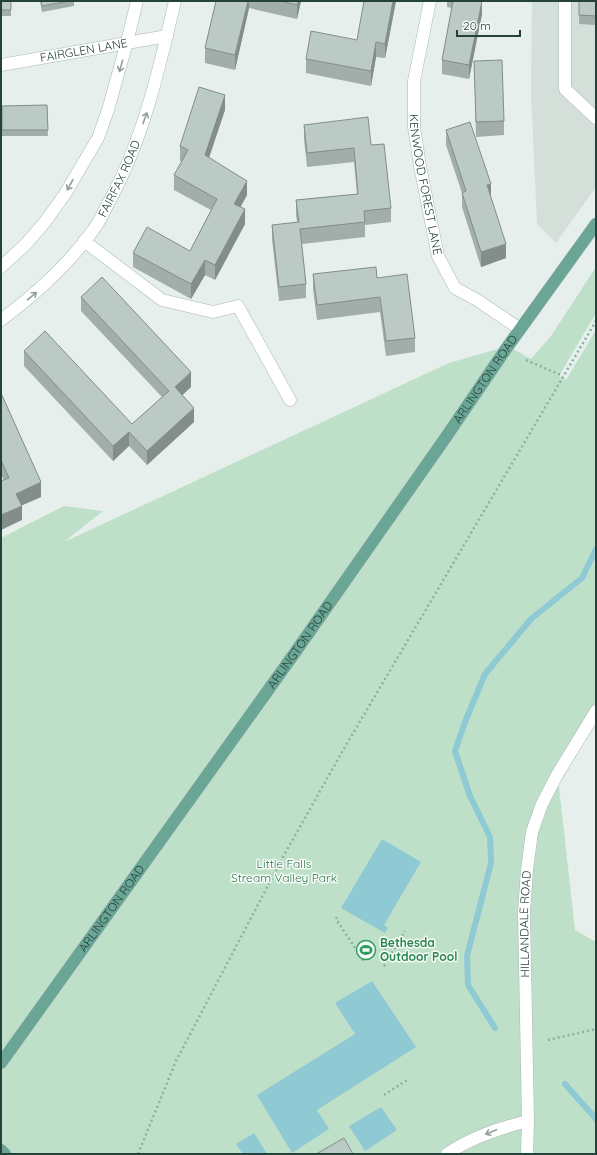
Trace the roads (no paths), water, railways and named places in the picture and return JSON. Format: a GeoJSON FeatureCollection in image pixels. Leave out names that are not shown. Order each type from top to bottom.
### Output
{"type":"FeatureCollection","features":[{"type":"Feature","properties":{"kind":"main road","name":"ARLINGTON ROAD"},"geometry":{"type":"LineString","coordinates":[[1,1063],[294,654],[520,329],[596,224]]}},
{"type":"Feature","properties":{"kind":"main road"},"geometry":{"type":"LineString","coordinates":[[1,1150],[5,1154]]}},
{"type":"Feature","properties":{"kind":"street"},"geometry":{"type":"LineString","coordinates":[[1,267],[26,244],[46,222],[65,194],[98,138],[108,110],[137,1]]}},
{"type":"Feature","properties":{"kind":"street","name":"FAIRFAX ROAD"},"geometry":{"type":"LineString","coordinates":[[1,320],[54,276],[95,228],[120,182],[147,114],[175,1]]}},
{"type":"Feature","properties":{"kind":"street","name":"KENWOOD FOREST LANE"},"geometry":{"type":"LineString","coordinates":[[430,1],[414,81],[414,127],[420,166],[438,256],[455,288],[477,300],[520,329]]}},
{"type":"Feature","properties":{"kind":"street"},"geometry":{"type":"LineString","coordinates":[[565,1],[565,89],[596,118]]}},
{"type":"Feature","properties":{"kind":"street","name":"FAIRGLEN LANE"},"geometry":{"type":"LineString","coordinates":[[1,65],[167,36]]}},
{"type":"Feature","properties":{"kind":"street"},"geometry":{"type":"LineString","coordinates":[[84,242],[162,300],[213,312],[238,306],[290,400]]}},
{"type":"Feature","properties":{"kind":"street","name":"HILLANDALE ROAD"},"geometry":{"type":"LineString","coordinates":[[527,1154],[528,1121],[524,912],[532,832],[542,804],[557,775],[596,711]]}},
{"type":"Feature","properties":{"kind":"street"},"geometry":{"type":"LineString","coordinates":[[447,1154],[457,1147],[496,1130],[528,1121]]}},
{"type":"Feature","properties":{"kind":"water"},"geometry":{"type":"Polygon","coordinates":[[[382,839],[421,862],[384,925],[388,928],[385,933],[341,908],[382,839]]]}},
{"type":"Feature","properties":{"kind":"water"},"geometry":{"type":"Polygon","coordinates":[[[372,981],[416,1047],[317,1110],[329,1129],[292,1153],[257,1095],[355,1034],[335,1003],[372,981]]]}},
{"type":"Feature","properties":{"kind":"water"},"geometry":{"type":"Polygon","coordinates":[[[381,1107],[397,1130],[365,1151],[349,1126],[381,1107]]]}},
{"type":"Feature","properties":{"kind":"water"},"geometry":{"type":"Polygon","coordinates":[[[254,1133],[267,1154],[243,1154],[236,1144],[254,1133]]]}},
{"type":"Feature","properties":{"kind":"waterway"},"geometry":{"type":"LineString","coordinates":[[495,1028],[468,985],[467,956],[491,863],[490,837],[470,796],[455,751],[465,722],[485,674],[531,619],[582,578],[596,549]]}},
{"type":"Feature","properties":{"kind":"waterway"},"geometry":{"type":"LineString","coordinates":[[565,1084],[596,1119]]}},
{"type":"Feature","properties":{"kind":"place","name":"Bethesda Outdoor Pool"},"geometry":{"type":"Point","coordinates":[366,950]}},
{"type":"Feature","properties":{"kind":"park label","name":"Little Falls Stream Valley Park"},"geometry":{"type":"Point","coordinates":[284,871]}}]}
